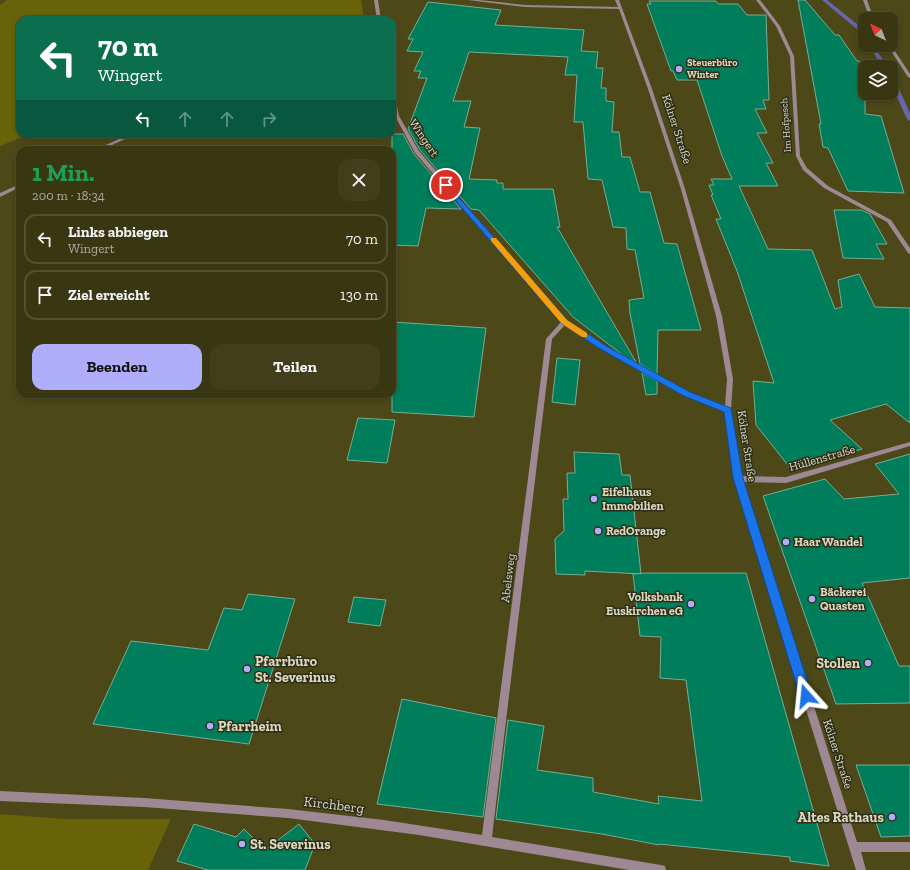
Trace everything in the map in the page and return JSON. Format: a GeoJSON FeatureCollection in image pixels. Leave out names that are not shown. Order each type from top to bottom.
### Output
{"type":"FeatureCollection","features":[{"type":"Feature","properties":{"kind":"street"},"geometry":{"type":"LineString","coordinates":[[376,0],[378,16]]}},
{"type":"Feature","properties":{"kind":"street"},"geometry":{"type":"LineString","coordinates":[[470,0],[525,6],[619,8]]}},
{"type":"Feature","properties":{"kind":"street","name":"Kölner Straße"},"geometry":{"type":"LineString","coordinates":[[617,0],[650,89],[683,189],[719,316],[730,379],[728,410],[738,478],[861,870]]}},
{"type":"Feature","properties":{"kind":"street","name":"Im Hofpesch"},"geometry":{"type":"LineString","coordinates":[[758,0],[778,26],[792,56],[798,156],[805,169],[826,186],[889,221],[910,252]]}},
{"type":"Feature","properties":{"kind":"street"},"geometry":{"type":"LineString","coordinates":[[865,0],[869,12]]}},
{"type":"Feature","properties":{"kind":"street"},"geometry":{"type":"LineString","coordinates":[[894,52],[910,77]]}},
{"type":"Feature","properties":{"kind":"street","name":"Wingert"},"geometry":{"type":"LineString","coordinates":[[396,111],[397,116],[417,152],[564,322],[605,349],[687,394],[728,410]]}},
{"type":"Feature","properties":{"kind":"street"},"geometry":{"type":"LineString","coordinates":[[107,146],[125,138]]}},
{"type":"Feature","properties":{"kind":"street"},"geometry":{"type":"LineString","coordinates":[[0,196],[16,187]]}},
{"type":"Feature","properties":{"kind":"street","name":"Abelsweg"},"geometry":{"type":"LineString","coordinates":[[486,842],[549,339],[564,322]]}},
{"type":"Feature","properties":{"kind":"street","name":"Hüllenstraße"},"geometry":{"type":"LineString","coordinates":[[738,478],[786,480],[910,444]]}},
{"type":"Feature","properties":{"kind":"street","name":"Kirchberg"},"geometry":{"type":"LineString","coordinates":[[0,796],[184,804],[383,825],[661,870]]}},
{"type":"Feature","properties":{"kind":"street"},"geometry":{"type":"LineString","coordinates":[[854,847],[910,847]]}},
{"type":"Feature","properties":{"kind":"shaded area"},"geometry":{"type":"Polygon","coordinates":[[[7,0],[361,0],[363,16],[16,16],[16,138],[20,138],[0,146],[0,5],[7,0]]]}},
{"type":"Feature","properties":{"kind":"shaded area"},"geometry":{"type":"Polygon","coordinates":[[[0,814],[63,819],[171,819],[148,870],[0,870],[0,814]]]}},
{"type":"Feature","properties":{"kind":"building"},"geometry":{"type":"Polygon","coordinates":[[[798,0],[805,0],[835,35],[839,35],[858,61],[858,100],[865,100],[865,114],[881,116],[904,193],[848,191],[828,148],[823,147],[819,124],[821,124],[798,0]]]}},
{"type":"Feature","properties":{"kind":"building"},"geometry":{"type":"Polygon","coordinates":[[[649,1],[716,1],[718,4],[738,4],[747,15],[766,15],[769,100],[763,100],[766,109],[755,109],[767,133],[757,133],[773,163],[766,163],[778,186],[739,186],[768,249],[812,250],[835,309],[842,307],[838,280],[859,274],[875,307],[910,308],[910,423],[886,404],[830,420],[862,449],[791,469],[756,425],[753,381],[774,383],[737,271],[716,219],[721,219],[711,195],[713,195],[709,185],[714,185],[711,179],[732,179],[722,156],[697,80],[677,80],[673,71],[671,71],[647,4],[651,4],[649,1]]]}},
{"type":"Feature","properties":{"kind":"building"},"geometry":{"type":"Polygon","coordinates":[[[428,2],[501,10],[495,25],[584,30],[581,51],[598,52],[596,68],[603,68],[601,88],[606,88],[606,101],[614,102],[612,132],[619,132],[622,157],[630,157],[640,192],[650,192],[664,243],[677,244],[701,330],[658,330],[657,374],[640,364],[630,313],[629,300],[644,298],[635,250],[627,249],[626,228],[613,227],[602,180],[588,179],[583,122],[574,122],[577,75],[565,75],[568,57],[469,52],[453,101],[471,101],[464,127],[480,128],[469,179],[497,180],[497,183],[503,183],[503,189],[553,189],[560,227],[557,227],[636,362],[624,356],[573,317],[479,210],[471,209],[420,150],[408,129],[427,78],[418,78],[421,71],[414,71],[423,52],[407,51],[413,39],[408,39],[428,2]]]}},
{"type":"Feature","properties":{"kind":"building"},"geometry":{"type":"Polygon","coordinates":[[[396,134],[403,134],[414,154],[461,209],[426,208],[418,246],[396,245],[396,146],[392,146],[392,138],[396,138],[396,134]]]}},
{"type":"Feature","properties":{"kind":"building"},"geometry":{"type":"Polygon","coordinates":[[[834,210],[861,210],[870,214],[887,244],[876,244],[884,259],[843,258],[834,210]]]}},
{"type":"Feature","properties":{"kind":"building"},"geometry":{"type":"Polygon","coordinates":[[[396,322],[486,328],[474,417],[392,412],[392,398],[396,398],[396,322]]]}},
{"type":"Feature","properties":{"kind":"building"},"geometry":{"type":"Polygon","coordinates":[[[557,358],[580,360],[575,405],[552,402],[557,358]]]}},
{"type":"Feature","properties":{"kind":"building"},"geometry":{"type":"Polygon","coordinates":[[[642,373],[657,381],[657,394],[646,395],[642,373]]]}},
{"type":"Feature","properties":{"kind":"building"},"geometry":{"type":"Polygon","coordinates":[[[358,418],[395,420],[387,463],[347,460],[358,418]]]}},
{"type":"Feature","properties":{"kind":"building"},"geometry":{"type":"Polygon","coordinates":[[[574,452],[619,454],[622,475],[630,475],[641,574],[585,571],[585,575],[556,574],[555,539],[564,531],[563,499],[568,499],[567,473],[575,473],[574,452]]]}},
{"type":"Feature","properties":{"kind":"building"},"geometry":{"type":"Polygon","coordinates":[[[910,454],[910,578],[862,583],[899,666],[910,666],[910,703],[836,704],[763,496],[825,479],[844,499],[899,494],[875,464],[910,454]]]}},
{"type":"Feature","properties":{"kind":"building"},"geometry":{"type":"Polygon","coordinates":[[[746,573],[829,866],[790,861],[790,857],[659,845],[602,834],[496,819],[508,720],[544,726],[537,770],[593,778],[593,792],[659,804],[658,796],[702,801],[686,680],[660,678],[661,637],[640,636],[633,574],[746,573]]]}},
{"type":"Feature","properties":{"kind":"building"},"geometry":{"type":"Polygon","coordinates":[[[248,594],[295,599],[249,744],[93,724],[131,641],[208,650],[224,608],[242,610],[248,594]]]}},
{"type":"Feature","properties":{"kind":"building"},"geometry":{"type":"Polygon","coordinates":[[[354,597],[386,600],[380,626],[348,622],[354,597]]]}},
{"type":"Feature","properties":{"kind":"building"},"geometry":{"type":"Polygon","coordinates":[[[402,699],[496,718],[483,817],[377,804],[402,699]]]}},
{"type":"Feature","properties":{"kind":"building","name":"Altes Rathaus"},"geometry":{"type":"Polygon","coordinates":[[[856,765],[910,765],[910,836],[881,837],[856,765]]]}},
{"type":"Feature","properties":{"kind":"building","name":"St. Severinus"},"geometry":{"type":"Polygon","coordinates":[[[194,824],[236,837],[244,829],[265,850],[299,824],[315,844],[305,870],[208,870],[177,861],[194,824]]]}},
{"type":"Feature","properties":{"kind":"waterway"},"geometry":{"type":"LineString","coordinates":[[824,0],[858,27]]}},
{"type":"Feature","properties":{"kind":"waterway"},"geometry":{"type":"LineString","coordinates":[[875,52],[881,60]]}},
{"type":"Feature","properties":{"kind":"waterway"},"geometry":{"type":"LineString","coordinates":[[898,93],[910,119]]}},
{"type":"Feature","properties":{"kind":"slow traffic"},"geometry":{"type":"LineString","coordinates":[[493,240],[564,322],[584,335]]}},
{"type":"Feature","properties":{"kind":"place","name":"Steuerbüro Winter"},"geometry":{"type":"Point","coordinates":[679,69]}},
{"type":"Feature","properties":{"kind":"place","name":"Eifelhaus Immobilien"},"geometry":{"type":"Point","coordinates":[594,499]}},
{"type":"Feature","properties":{"kind":"place","name":"RedOrange"},"geometry":{"type":"Point","coordinates":[598,531]}},
{"type":"Feature","properties":{"kind":"place","name":"Haar Wandel"},"geometry":{"type":"Point","coordinates":[786,542]}},
{"type":"Feature","properties":{"kind":"place","name":"Bäckerei Quasten"},"geometry":{"type":"Point","coordinates":[812,599]}},
{"type":"Feature","properties":{"kind":"place","name":"Volksbank Euskirchen eG"},"geometry":{"type":"Point","coordinates":[691,604]}},
{"type":"Feature","properties":{"kind":"place","name":"Stollen"},"geometry":{"type":"Point","coordinates":[868,663]}},
{"type":"Feature","properties":{"kind":"place","name":"Pfarrbüro St. Severinus"},"geometry":{"type":"Point","coordinates":[247,669]}},
{"type":"Feature","properties":{"kind":"place","name":"Pfarrheim"},"geometry":{"type":"Point","coordinates":[210,726]}},
{"type":"Feature","properties":{"kind":"place","name":"Altes Rathaus"},"geometry":{"type":"Point","coordinates":[892,817]}},
{"type":"Feature","properties":{"kind":"place","name":"St. Severinus"},"geometry":{"type":"Point","coordinates":[242,844]}},
{"type":"Feature","properties":{"kind":"route"},"geometry":{"type":"LineString","coordinates":[[446,185],[564,322],[605,349],[687,394],[728,410],[738,478],[762,559],[806,696]]}}]}
